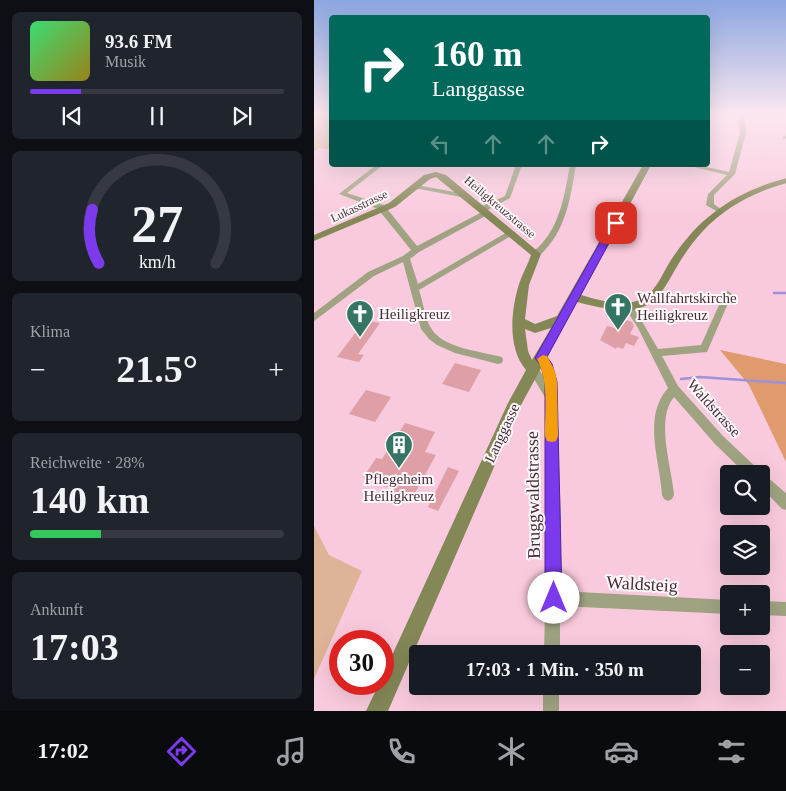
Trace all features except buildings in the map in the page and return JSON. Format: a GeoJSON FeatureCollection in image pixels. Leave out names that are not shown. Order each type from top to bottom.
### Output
{"type":"FeatureCollection","features":[{"type":"Feature","properties":{"kind":"main road","name":"Langgasse"},"geometry":{"type":"LineString","coordinates":[[377,711],[504,426],[645,167]]}},
{"type":"Feature","properties":{"kind":"main road","name":"Heiligkreuzstrasse"},"geometry":{"type":"LineString","coordinates":[[436,169],[443,177],[536,254]]}},
{"type":"Feature","properties":{"kind":"main road","name":"Lukasstrasse"},"geometry":{"type":"LineString","coordinates":[[314,238],[399,201],[436,169]]}},
{"type":"Feature","properties":{"kind":"main road"},"geometry":{"type":"LineString","coordinates":[[574,297],[611,306],[629,306],[644,302],[656,294],[695,232],[718,210],[749,192],[786,180]]}},
{"type":"Feature","properties":{"kind":"main road"},"geometry":{"type":"LineString","coordinates":[[536,254],[522,292],[519,339],[524,357],[537,363]]}},
{"type":"Feature","properties":{"kind":"main road"},"geometry":{"type":"LineString","coordinates":[[520,326],[536,328],[562,319]]}},
{"type":"Feature","properties":{"kind":"street"},"geometry":{"type":"LineString","coordinates":[[718,210],[710,206],[711,194],[732,174],[739,148]]}},
{"type":"Feature","properties":{"kind":"street"},"geometry":{"type":"LineString","coordinates":[[377,167],[343,191],[342,194],[383,209],[416,250]]}},
{"type":"Feature","properties":{"kind":"street"},"geometry":{"type":"LineString","coordinates":[[314,318],[371,274],[406,258],[416,250],[508,196],[518,167]]}},
{"type":"Feature","properties":{"kind":"street"},"geometry":{"type":"LineString","coordinates":[[536,254],[545,248],[559,224],[564,210],[573,167]]}},
{"type":"Feature","properties":{"kind":"street"},"geometry":{"type":"LineString","coordinates":[[699,167],[732,174]]}},
{"type":"Feature","properties":{"kind":"street"},"geometry":{"type":"LineString","coordinates":[[416,186],[466,196]]}},
{"type":"Feature","properties":{"kind":"street"},"geometry":{"type":"LineString","coordinates":[[415,289],[512,233]]}},
{"type":"Feature","properties":{"kind":"street"},"geometry":{"type":"LineString","coordinates":[[406,258],[426,329],[433,337],[448,347],[498,360]]}},
{"type":"Feature","properties":{"kind":"street"},"geometry":{"type":"LineString","coordinates":[[656,353],[704,350],[728,294]]}},
{"type":"Feature","properties":{"kind":"street","name":"Waldstrasse"},"geometry":{"type":"LineString","coordinates":[[629,306],[674,389],[719,440],[745,465]]}},
{"type":"Feature","properties":{"kind":"street","name":"Bruggwaldstrasse"},"geometry":{"type":"LineString","coordinates":[[537,363],[550,396],[554,519],[552,645]]}},
{"type":"Feature","properties":{"kind":"street"},"geometry":{"type":"LineString","coordinates":[[668,495],[659,420],[664,404],[674,389]]}},
{"type":"Feature","properties":{"kind":"street"},"geometry":{"type":"LineString","coordinates":[[770,488],[786,504]]}},
{"type":"Feature","properties":{"kind":"street","name":"Waldsteig"},"geometry":{"type":"LineString","coordinates":[[554,598],[720,607]]}},
{"type":"Feature","properties":{"kind":"street"},"geometry":{"type":"LineString","coordinates":[[770,608],[786,609]]}},
{"type":"Feature","properties":{"kind":"street"},"geometry":{"type":"LineString","coordinates":[[551,695],[551,711]]}},
{"type":"Feature","properties":{"kind":"shaded area"},"geometry":{"type":"Polygon","coordinates":[[[720,350],[786,364],[786,462],[749,385],[720,350]]]}},
{"type":"Feature","properties":{"kind":"shaded area"},"geometry":{"type":"Polygon","coordinates":[[[314,526],[329,555],[362,571],[336,630],[329,630],[329,645],[314,679],[314,526]]]}},
{"type":"Feature","properties":{"kind":"waterway"},"geometry":{"type":"LineString","coordinates":[[774,293],[787,293]]}},
{"type":"Feature","properties":{"kind":"waterway"},"geometry":{"type":"LineString","coordinates":[[681,379],[700,377],[787,383]]}},
{"type":"Feature","properties":{"kind":"slow traffic"},"geometry":{"type":"LineString","coordinates":[[543,359],[547,364],[551,382],[552,436]]}},
{"type":"Feature","properties":{"kind":"place","name":"Wallfahrtskirche Heiligkreuz"},"geometry":{"type":"Point","coordinates":[618,331]}},
{"type":"Feature","properties":{"kind":"place","name":"Heiligkreuz"},"geometry":{"type":"Point","coordinates":[360,338]}},
{"type":"Feature","properties":{"kind":"place","name":"Pflegeheim Heiligkreuz"},"geometry":{"type":"Point","coordinates":[399,469]}},
{"type":"Feature","properties":{"kind":"route"},"geometry":{"type":"LineString","coordinates":[[554,598],[551,382],[547,364],[540,358],[592,262],[616,223]]}}]}
